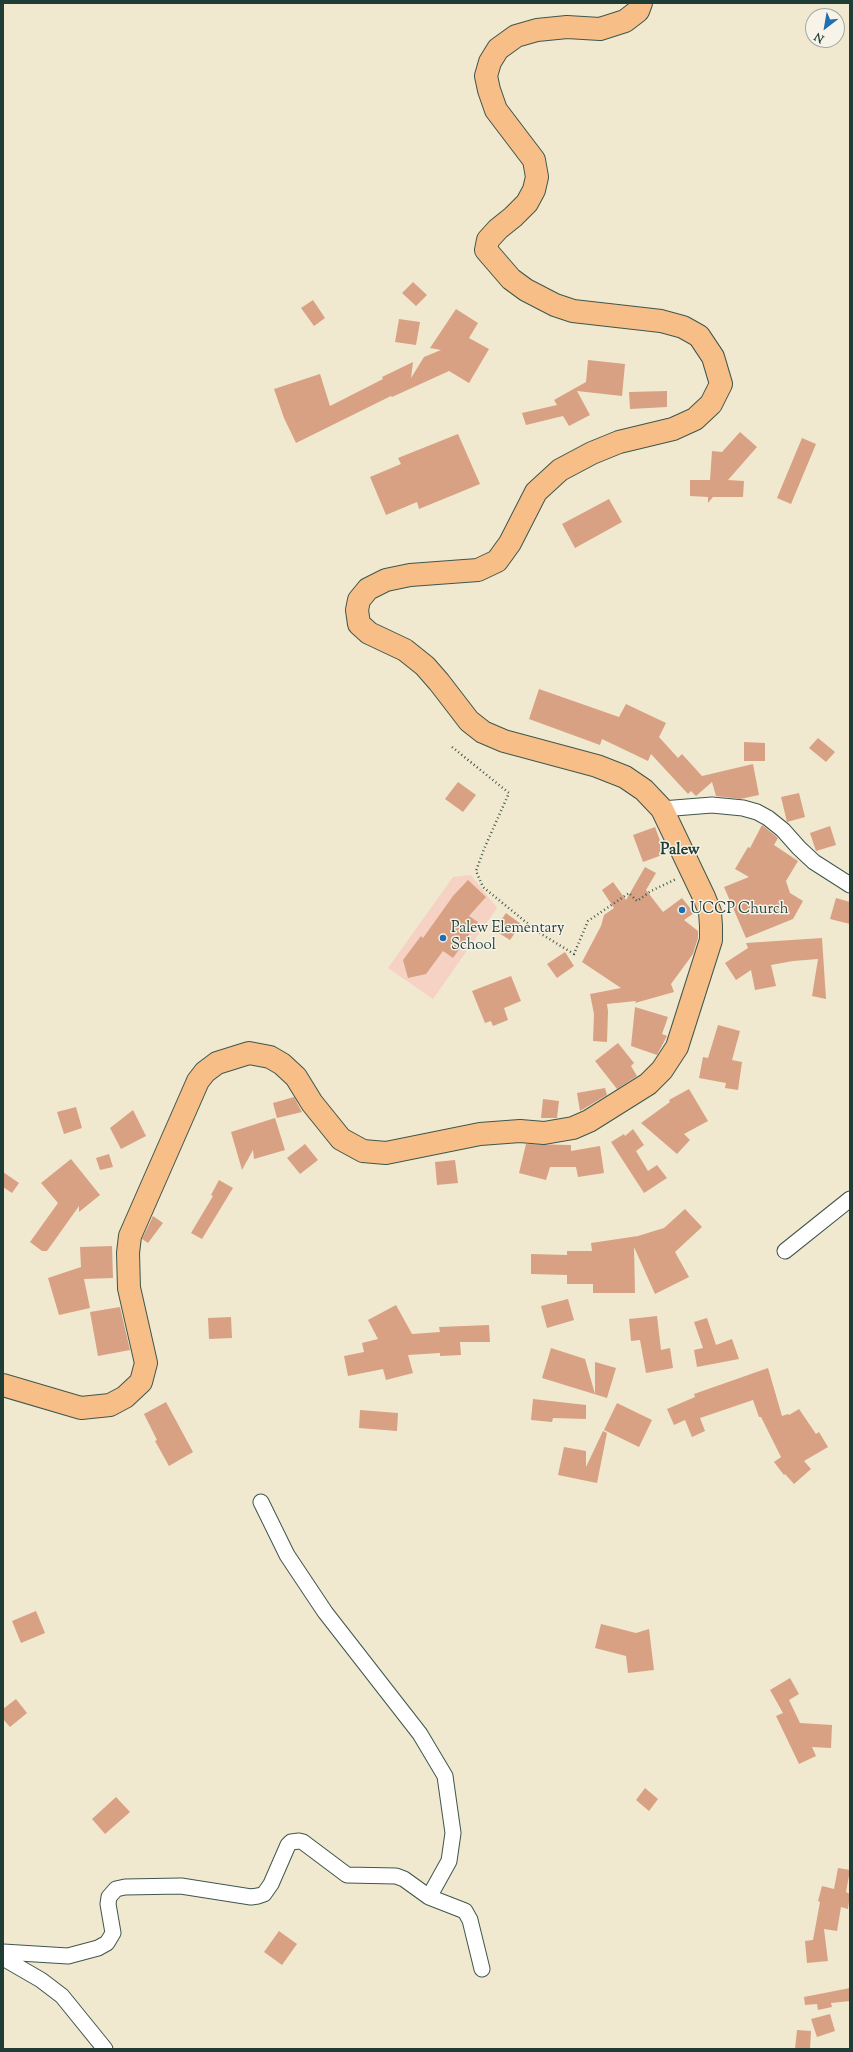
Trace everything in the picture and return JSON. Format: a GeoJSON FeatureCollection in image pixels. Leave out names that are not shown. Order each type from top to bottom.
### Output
{"type":"FeatureCollection","features":[{"type":"Feature","properties":{"kind":"main road"},"geometry":{"type":"LineString","coordinates":[[3,1385],[81,1408],[110,1405],[125,1397],[141,1382],[146,1363],[129,1288],[128,1253],[130,1236],[198,1081],[205,1072],[217,1064],[249,1053],[270,1056],[282,1064],[296,1077],[312,1103],[341,1139],[363,1151],[386,1153],[480,1134],[520,1131],[558,1131],[573,1128],[589,1121],[648,1084],[662,1070],[677,1048],[711,940],[710,912],[662,809],[644,790],[625,777],[598,766],[504,741],[483,732],[469,722],[425,666],[405,650],[369,633],[359,624],[357,610],[359,600],[368,589],[386,580],[410,575],[478,570],[497,561],[510,543],[536,492],[560,470],[592,453],[619,442],[673,429],[695,419],[711,404],[721,384],[713,357],[699,336],[683,327],[661,321],[574,311],[555,305],[526,290],[511,279],[486,250],[488,240],[498,229],[527,204],[534,190],[537,177],[534,160],[496,110],[489,90],[486,76],[490,62],[498,49],[516,36],[537,30],[567,27],[600,29],[625,21],[638,11],[641,3]]}},
{"type":"Feature","properties":{"kind":"street"},"geometry":{"type":"LineString","coordinates":[[662,809],[712,804],[743,808],[757,812],[768,818],[783,830],[798,848],[814,862],[850,885]]}},
{"type":"Feature","properties":{"kind":"street"},"geometry":{"type":"LineString","coordinates":[[785,1251],[850,1199]]}},
{"type":"Feature","properties":{"kind":"street"},"geometry":{"type":"LineString","coordinates":[[261,1502],[287,1555],[325,1612],[420,1734],[445,1776],[453,1833],[449,1861],[429,1897]]}},
{"type":"Feature","properties":{"kind":"street"},"geometry":{"type":"LineString","coordinates":[[3,1952],[68,1956],[98,1948],[107,1943],[113,1933],[108,1904],[109,1897],[116,1889],[125,1887],[181,1886],[244,1896],[258,1896],[268,1889],[286,1849],[291,1842],[295,1841],[303,1842],[347,1875],[396,1876],[404,1879],[429,1897],[459,1908],[468,1915],[482,1968]]}},
{"type":"Feature","properties":{"kind":"street"},"geometry":{"type":"LineString","coordinates":[[3,1958],[41,1980],[62,1996],[105,2049]]}},
{"type":"Feature","properties":{"kind":"path"},"geometry":{"type":"LineString","coordinates":[[452,746],[509,793],[484,849],[476,871],[483,887],[538,932],[574,954],[588,921],[630,893],[637,901],[651,891],[677,878]]}},
{"type":"Feature","properties":{"kind":"shaded area","name":"Palew Elementary School"},"geometry":{"type":"Polygon","coordinates":[[[471,875],[497,908],[433,999],[388,968],[453,877],[471,875]]]}},
{"type":"Feature","properties":{"kind":"building"},"geometry":{"type":"Polygon","coordinates":[[[413,282],[427,295],[416,306],[402,293],[413,282]]]}},
{"type":"Feature","properties":{"kind":"building"},"geometry":{"type":"Polygon","coordinates":[[[313,300],[325,318],[314,326],[301,308],[313,300]]]}},
{"type":"Feature","properties":{"kind":"building"},"geometry":{"type":"Polygon","coordinates":[[[456,309],[478,323],[469,338],[489,349],[469,383],[449,371],[392,397],[391,396],[296,443],[284,418],[274,389],[320,374],[330,406],[383,379],[382,377],[413,362],[411,378],[424,357],[441,350],[430,348],[456,309]]]}},
{"type":"Feature","properties":{"kind":"building"},"geometry":{"type":"Polygon","coordinates":[[[399,319],[420,322],[416,345],[395,342],[399,319]]]}},
{"type":"Feature","properties":{"kind":"building"},"geometry":{"type":"Polygon","coordinates":[[[588,360],[625,364],[622,396],[577,391],[590,415],[569,426],[563,416],[526,425],[522,413],[557,405],[554,400],[586,382],[588,360]]]}},
{"type":"Feature","properties":{"kind":"building"},"geometry":{"type":"Polygon","coordinates":[[[667,391],[667,407],[630,409],[629,392],[667,391]]]}},
{"type":"Feature","properties":{"kind":"building"},"geometry":{"type":"Polygon","coordinates":[[[740,432],[757,447],[728,480],[744,481],[743,497],[713,497],[708,503],[708,497],[690,496],[690,480],[710,480],[712,451],[722,452],[740,432]]]}},
{"type":"Feature","properties":{"kind":"building"},"geometry":{"type":"Polygon","coordinates":[[[458,434],[480,484],[419,509],[417,502],[386,515],[370,477],[401,464],[398,458],[458,434]]]}},
{"type":"Feature","properties":{"kind":"building"},"geometry":{"type":"Polygon","coordinates":[[[802,438],[816,444],[791,504],[777,498],[802,438]]]}},
{"type":"Feature","properties":{"kind":"building"},"geometry":{"type":"Polygon","coordinates":[[[609,499],[622,522],[575,548],[562,524],[609,499]]]}},
{"type":"Feature","properties":{"kind":"building"},"geometry":{"type":"Polygon","coordinates":[[[539,689],[619,717],[626,704],[666,723],[659,737],[678,758],[682,754],[702,776],[753,764],[759,795],[740,799],[716,796],[712,782],[696,796],[691,791],[688,794],[651,754],[648,761],[602,739],[600,745],[529,719],[539,689]]]}},
{"type":"Feature","properties":{"kind":"building"},"geometry":{"type":"Polygon","coordinates":[[[818,738],[835,752],[826,762],[809,748],[818,738]]]}},
{"type":"Feature","properties":{"kind":"building"},"geometry":{"type":"Polygon","coordinates":[[[744,742],[765,743],[765,761],[744,761],[744,742]]]}},
{"type":"Feature","properties":{"kind":"building"},"geometry":{"type":"Polygon","coordinates":[[[458,782],[476,795],[463,812],[445,799],[458,782]]]}},
{"type":"Feature","properties":{"kind":"building"},"geometry":{"type":"Polygon","coordinates":[[[799,793],[805,817],[787,822],[781,797],[799,793]]]}},
{"type":"Feature","properties":{"kind":"building"},"geometry":{"type":"Polygon","coordinates":[[[762,825],[778,838],[774,845],[798,861],[786,881],[790,893],[803,901],[793,919],[746,938],[724,887],[749,877],[735,869],[748,847],[750,848],[762,825]]]}},
{"type":"Feature","properties":{"kind":"building"},"geometry":{"type":"Polygon","coordinates":[[[830,826],[836,845],[816,851],[810,833],[830,826]]]}},
{"type":"Feature","properties":{"kind":"building"},"geometry":{"type":"Polygon","coordinates":[[[655,827],[665,854],[643,862],[633,835],[655,827]]]}},
{"type":"Feature","properties":{"kind":"building"},"geometry":{"type":"Polygon","coordinates":[[[645,867],[656,873],[646,890],[663,912],[682,898],[694,913],[684,920],[698,931],[698,938],[693,954],[671,984],[674,992],[635,1003],[636,1001],[607,1004],[607,1042],[593,1041],[594,1014],[590,994],[621,988],[582,962],[601,926],[604,915],[614,908],[602,890],[613,882],[626,900],[645,867]]]}},
{"type":"Feature","properties":{"kind":"building"},"geometry":{"type":"Polygon","coordinates":[[[468,880],[486,897],[469,916],[478,922],[453,958],[443,951],[426,974],[408,978],[403,960],[421,936],[423,938],[453,896],[468,880]]]}},
{"type":"Feature","properties":{"kind":"building"},"geometry":{"type":"Polygon","coordinates":[[[836,898],[850,902],[850,924],[830,919],[836,898]]]}},
{"type":"Feature","properties":{"kind":"building"},"geometry":{"type":"Polygon","coordinates":[[[506,913],[521,924],[510,940],[494,930],[506,913]]]}},
{"type":"Feature","properties":{"kind":"building"},"geometry":{"type":"Polygon","coordinates":[[[822,938],[826,999],[812,996],[818,959],[771,965],[776,986],[755,990],[751,970],[736,980],[725,963],[748,948],[746,943],[822,938]]]}},
{"type":"Feature","properties":{"kind":"building"},"geometry":{"type":"Polygon","coordinates":[[[565,952],[574,966],[557,978],[547,964],[565,952]]]}},
{"type":"Feature","properties":{"kind":"building"},"geometry":{"type":"Polygon","coordinates":[[[511,976],[521,1001],[504,1008],[508,1020],[493,1026],[491,1021],[485,1023],[472,991],[511,976]]]}},
{"type":"Feature","properties":{"kind":"building"},"geometry":{"type":"Polygon","coordinates":[[[635,1007],[668,1017],[662,1034],[667,1036],[657,1055],[631,1046],[635,1007]]]}},
{"type":"Feature","properties":{"kind":"building"},"geometry":{"type":"Polygon","coordinates":[[[718,1025],[740,1031],[732,1060],[742,1062],[738,1090],[725,1088],[726,1083],[699,1078],[703,1057],[708,1058],[718,1025]]]}},
{"type":"Feature","properties":{"kind":"building"},"geometry":{"type":"Polygon","coordinates":[[[618,1043],[634,1063],[631,1066],[637,1076],[617,1089],[595,1061],[618,1043]]]}},
{"type":"Feature","properties":{"kind":"building"},"geometry":{"type":"Polygon","coordinates":[[[605,1088],[607,1095],[580,1111],[577,1093],[605,1088]]]}},
{"type":"Feature","properties":{"kind":"building"},"geometry":{"type":"Polygon","coordinates":[[[689,1089],[708,1121],[684,1134],[690,1140],[677,1154],[641,1123],[670,1102],[669,1100],[689,1089]]]}},
{"type":"Feature","properties":{"kind":"building"},"geometry":{"type":"Polygon","coordinates":[[[294,1097],[302,1112],[277,1118],[273,1103],[294,1097]]]}},
{"type":"Feature","properties":{"kind":"building"},"geometry":{"type":"Polygon","coordinates":[[[543,1099],[559,1101],[557,1118],[541,1118],[543,1099]]]}},
{"type":"Feature","properties":{"kind":"building"},"geometry":{"type":"Polygon","coordinates":[[[76,1107],[82,1128],[64,1134],[57,1112],[76,1107]]]}},
{"type":"Feature","properties":{"kind":"building"},"geometry":{"type":"Polygon","coordinates":[[[133,1110],[146,1136],[121,1149],[110,1128],[133,1110]]]}},
{"type":"Feature","properties":{"kind":"building"},"geometry":{"type":"Polygon","coordinates":[[[275,1118],[285,1150],[254,1159],[253,1150],[242,1170],[231,1132],[275,1118]]]}},
{"type":"Feature","properties":{"kind":"building"},"geometry":{"type":"Polygon","coordinates":[[[633,1129],[644,1145],[636,1151],[648,1171],[657,1165],[667,1178],[644,1193],[611,1142],[624,1134],[625,1136],[633,1129]]]}},
{"type":"Feature","properties":{"kind":"building"},"geometry":{"type":"Polygon","coordinates":[[[305,1144],[318,1160],[300,1174],[287,1158],[305,1144]]]}},
{"type":"Feature","properties":{"kind":"building"},"geometry":{"type":"Polygon","coordinates":[[[526,1144],[571,1145],[571,1151],[600,1146],[604,1173],[578,1177],[576,1167],[550,1167],[546,1180],[519,1173],[526,1144]]]}},
{"type":"Feature","properties":{"kind":"building"},"geometry":{"type":"Polygon","coordinates":[[[109,1154],[113,1167],[100,1170],[96,1158],[109,1154]]]}},
{"type":"Feature","properties":{"kind":"building"},"geometry":{"type":"Polygon","coordinates":[[[71,1159],[100,1195],[79,1212],[79,1206],[47,1251],[42,1251],[30,1242],[58,1203],[41,1183],[71,1159]]]}},
{"type":"Feature","properties":{"kind":"building"},"geometry":{"type":"Polygon","coordinates":[[[455,1160],[458,1183],[437,1185],[435,1162],[455,1160]]]}},
{"type":"Feature","properties":{"kind":"building"},"geometry":{"type":"Polygon","coordinates":[[[3,1172],[19,1183],[12,1193],[3,1187],[3,1172]]]}},
{"type":"Feature","properties":{"kind":"building"},"geometry":{"type":"Polygon","coordinates":[[[219,1180],[233,1188],[202,1239],[191,1233],[213,1196],[211,1195],[219,1180]]]}},
{"type":"Feature","properties":{"kind":"building"},"geometry":{"type":"Polygon","coordinates":[[[685,1209],[702,1227],[675,1252],[689,1277],[655,1294],[634,1247],[635,1293],[593,1293],[593,1284],[567,1284],[567,1275],[531,1274],[531,1254],[567,1255],[567,1251],[592,1251],[591,1243],[638,1236],[664,1228],[685,1209]]]}},
{"type":"Feature","properties":{"kind":"building"},"geometry":{"type":"Polygon","coordinates":[[[153,1216],[163,1223],[148,1243],[142,1239],[153,1216]]]}},
{"type":"Feature","properties":{"kind":"building"},"geometry":{"type":"Polygon","coordinates":[[[112,1246],[113,1278],[84,1279],[90,1308],[59,1315],[48,1278],[81,1267],[80,1247],[112,1246]]]}},
{"type":"Feature","properties":{"kind":"building"},"geometry":{"type":"Polygon","coordinates":[[[568,1299],[574,1320],[547,1328],[541,1306],[568,1299]]]}},
{"type":"Feature","properties":{"kind":"building"},"geometry":{"type":"Polygon","coordinates":[[[396,1305],[412,1334],[440,1332],[439,1327],[489,1325],[490,1342],[460,1342],[461,1355],[440,1356],[440,1353],[408,1355],[413,1373],[386,1380],[383,1369],[348,1376],[344,1356],[364,1352],[362,1343],[378,1339],[368,1320],[396,1305]]]}},
{"type":"Feature","properties":{"kind":"building"},"geometry":{"type":"Polygon","coordinates":[[[120,1307],[130,1350],[98,1356],[90,1312],[120,1307]]]}},
{"type":"Feature","properties":{"kind":"building"},"geometry":{"type":"Polygon","coordinates":[[[657,1316],[661,1350],[670,1348],[673,1368],[646,1373],[640,1340],[631,1341],[629,1319],[657,1316]]]}},
{"type":"Feature","properties":{"kind":"building"},"geometry":{"type":"Polygon","coordinates":[[[231,1317],[232,1338],[209,1339],[208,1318],[231,1317]]]}},
{"type":"Feature","properties":{"kind":"building"},"geometry":{"type":"Polygon","coordinates":[[[707,1318],[716,1345],[732,1339],[739,1359],[697,1367],[694,1350],[703,1348],[694,1322],[707,1318]]]}},
{"type":"Feature","properties":{"kind":"building"},"geometry":{"type":"Polygon","coordinates":[[[551,1348],[585,1359],[595,1394],[595,1362],[616,1368],[607,1398],[542,1378],[551,1348]]]}},
{"type":"Feature","properties":{"kind":"building"},"geometry":{"type":"Polygon","coordinates":[[[768,1368],[782,1416],[789,1415],[799,1409],[816,1434],[819,1432],[828,1447],[804,1461],[811,1469],[794,1484],[785,1474],[784,1475],[774,1462],[781,1457],[761,1417],[759,1417],[753,1400],[700,1418],[705,1431],[692,1437],[685,1420],[674,1425],[667,1409],[695,1397],[694,1394],[768,1368]]]}},
{"type":"Feature","properties":{"kind":"building"},"geometry":{"type":"Polygon","coordinates":[[[533,1399],[586,1405],[586,1419],[553,1418],[552,1422],[531,1420],[533,1399]]]}},
{"type":"Feature","properties":{"kind":"building"},"geometry":{"type":"Polygon","coordinates":[[[166,1402],[193,1452],[169,1466],[155,1441],[157,1440],[144,1414],[166,1402]]]}},
{"type":"Feature","properties":{"kind":"building"},"geometry":{"type":"Polygon","coordinates":[[[617,1403],[652,1420],[639,1447],[604,1430],[617,1403]]]}},
{"type":"Feature","properties":{"kind":"building"},"geometry":{"type":"Polygon","coordinates":[[[360,1410],[398,1413],[397,1431],[359,1428],[360,1410]]]}},
{"type":"Feature","properties":{"kind":"building"},"geometry":{"type":"Polygon","coordinates":[[[603,1431],[607,1433],[597,1483],[558,1475],[564,1447],[586,1451],[586,1467],[603,1431]]]}},
{"type":"Feature","properties":{"kind":"building"},"geometry":{"type":"Polygon","coordinates":[[[36,1611],[45,1633],[21,1643],[12,1621],[36,1611]]]}},
{"type":"Feature","properties":{"kind":"building"},"geometry":{"type":"Polygon","coordinates":[[[601,1624],[636,1633],[649,1629],[654,1670],[628,1673],[626,1656],[595,1648],[601,1624]]]}},
{"type":"Feature","properties":{"kind":"building"},"geometry":{"type":"Polygon","coordinates":[[[790,1678],[799,1694],[789,1700],[800,1723],[832,1725],[831,1748],[812,1747],[816,1756],[799,1764],[776,1716],[783,1713],[770,1690],[790,1678]]]}},
{"type":"Feature","properties":{"kind":"building"},"geometry":{"type":"Polygon","coordinates":[[[16,1699],[27,1713],[10,1727],[3,1719],[3,1709],[16,1699]]]}},
{"type":"Feature","properties":{"kind":"building"},"geometry":{"type":"Polygon","coordinates":[[[645,1788],[658,1799],[649,1811],[636,1800],[645,1788]]]}},
{"type":"Feature","properties":{"kind":"building"},"geometry":{"type":"Polygon","coordinates":[[[116,1797],[130,1812],[105,1834],[92,1819],[116,1797]]]}},
{"type":"Feature","properties":{"kind":"building"},"geometry":{"type":"Polygon","coordinates":[[[838,1868],[850,1870],[846,1892],[850,1894],[848,1909],[841,1907],[837,1931],[824,1929],[828,1961],[807,1963],[805,1941],[813,1940],[820,1902],[818,1901],[822,1886],[834,1889],[838,1868]]]}},
{"type":"Feature","properties":{"kind":"building"},"geometry":{"type":"Polygon","coordinates":[[[279,1931],[297,1944],[282,1965],[264,1952],[279,1931]]]}},
{"type":"Feature","properties":{"kind":"building"},"geometry":{"type":"Polygon","coordinates":[[[850,1988],[850,2001],[831,2003],[832,2007],[818,2010],[817,2004],[805,2005],[804,1997],[850,1988]]]}},
{"type":"Feature","properties":{"kind":"building"},"geometry":{"type":"Polygon","coordinates":[[[830,2014],[835,2031],[817,2037],[811,2019],[830,2014]]]}},
{"type":"Feature","properties":{"kind":"building"},"geometry":{"type":"Polygon","coordinates":[[[797,2030],[811,2031],[810,2049],[795,2049],[797,2030]]]}},
{"type":"Feature","properties":{"kind":"place","name":"UCCP Church"},"geometry":{"type":"Point","coordinates":[682,910]}},
{"type":"Feature","properties":{"kind":"place","name":"Palew Elementary School"},"geometry":{"type":"Point","coordinates":[443,938]}},
{"type":"Feature","properties":{"kind":"district","name":"Palew"},"geometry":{"type":"Point","coordinates":[680,851]}}]}
